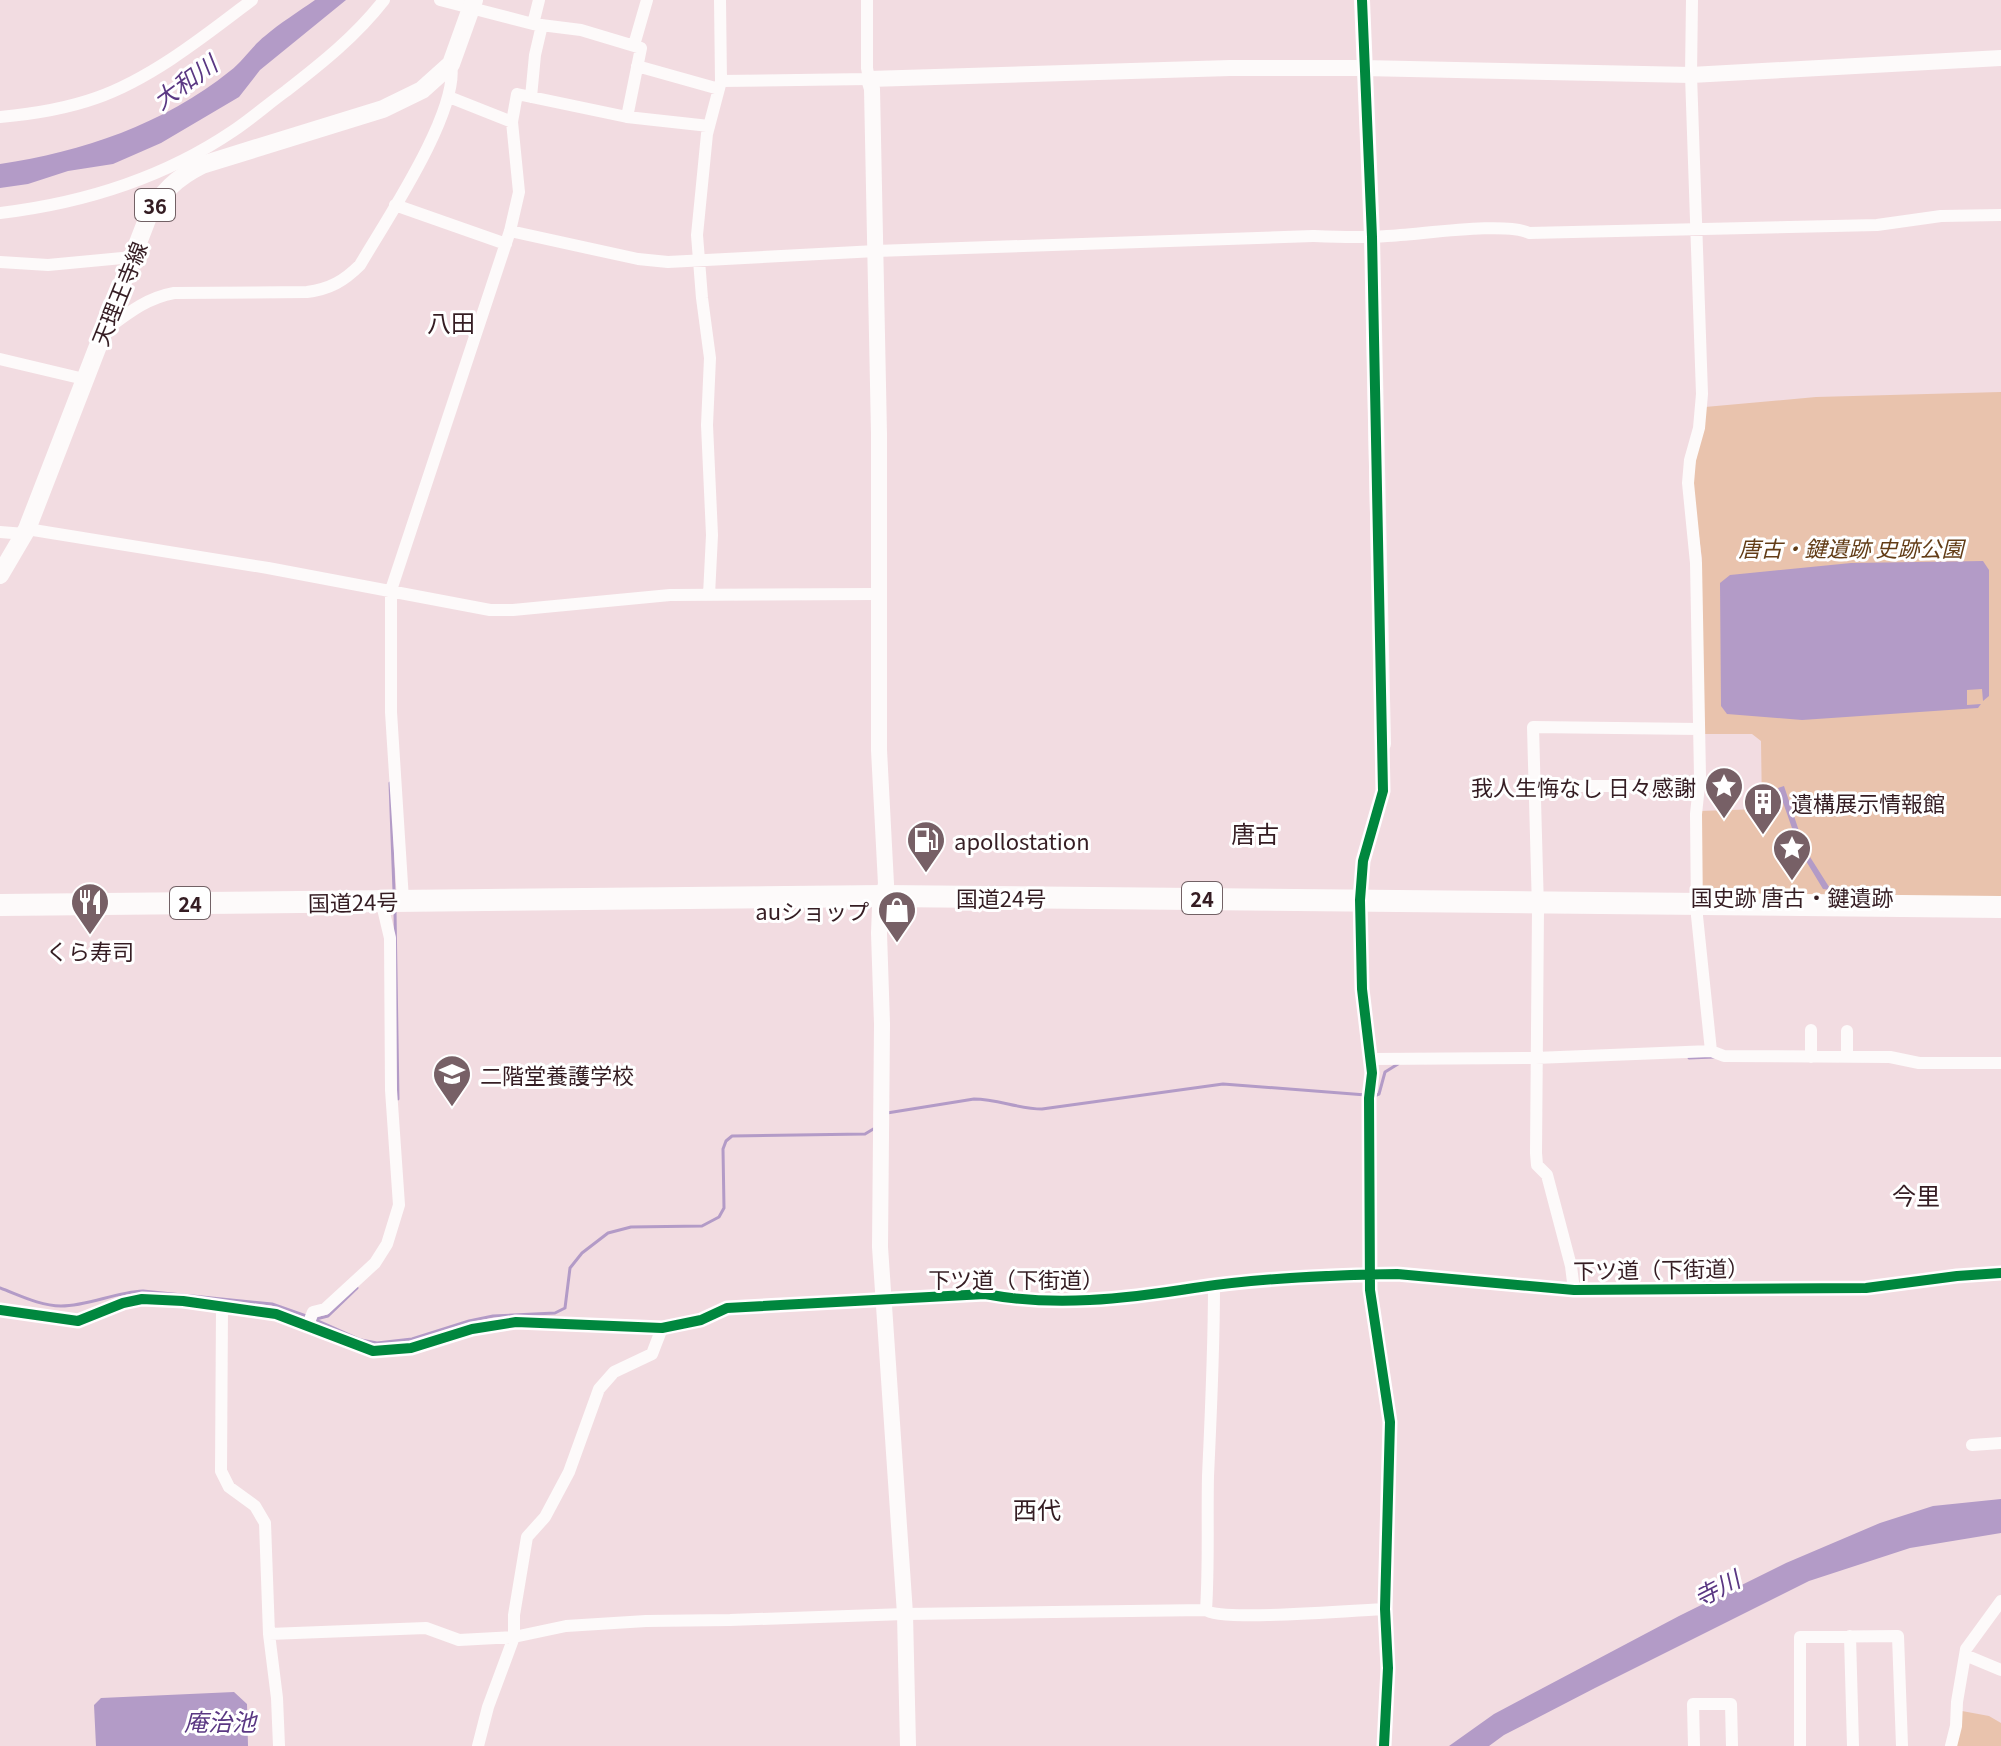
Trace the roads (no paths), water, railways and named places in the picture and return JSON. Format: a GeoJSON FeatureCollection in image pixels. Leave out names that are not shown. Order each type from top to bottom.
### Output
{"type":"FeatureCollection","features":[{"type":"Feature","properties":{"kind":"highway","name":"国道24号"},"geometry":{"type":"LineString","coordinates":[[0,905],[884,896],[2001,907]]}},
{"type":"Feature","properties":{"kind":"main road","name":"天理王寺線"},"geometry":{"type":"LineString","coordinates":[[0,575],[26,531],[133,257],[157,201],[167,187],[202,165],[383,109],[422,90],[451,64],[472,4]]}},
{"type":"Feature","properties":{"kind":"street"},"geometry":{"type":"LineString","coordinates":[[0,117],[44,112],[100,97],[195,43],[252,0]]}},
{"type":"Feature","properties":{"kind":"street"},"geometry":{"type":"LineString","coordinates":[[0,213],[94,197],[132,184],[189,157],[233,132],[331,57],[384,0]]}},
{"type":"Feature","properties":{"kind":"street"},"geometry":{"type":"LineString","coordinates":[[440,0],[472,4],[538,24],[581,30],[641,48],[627,117]]}},
{"type":"Feature","properties":{"kind":"street"},"geometry":{"type":"LineString","coordinates":[[531,97],[539,0]]}},
{"type":"Feature","properties":{"kind":"street"},"geometry":{"type":"LineString","coordinates":[[634,45],[647,0]]}},
{"type":"Feature","properties":{"kind":"street"},"geometry":{"type":"LineString","coordinates":[[709,595],[712,535],[707,425],[710,358],[698,260],[698,219],[709,126],[720,85],[720,0]]}},
{"type":"Feature","properties":{"kind":"street"},"geometry":{"type":"LineString","coordinates":[[867,0],[867,68],[872,89],[880,474],[877,594],[879,750],[886,873],[879,933],[881,1300],[905,1614],[908,1746]]}},
{"type":"Feature","properties":{"kind":"street"},"geometry":{"type":"LineString","coordinates":[[1362,0],[1372,237],[1383,791],[1363,861],[1360,900],[1362,989],[1371,1059],[1370,1275],[1390,1422],[1385,1609],[1388,1668],[1384,1746]]}},
{"type":"Feature","properties":{"kind":"street"},"geometry":{"type":"LineString","coordinates":[[1692,0],[1691,75],[1702,394],[1688,483],[1695,540],[1699,729],[1696,814],[1698,905],[1711,1051]]}},
{"type":"Feature","properties":{"kind":"street"},"geometry":{"type":"LineString","coordinates":[[637,66],[720,85],[1230,68],[1691,75],[2001,58]]}},
{"type":"Feature","properties":{"kind":"street"},"geometry":{"type":"LineString","coordinates":[[102,333],[156,296],[174,293],[307,292],[336,284],[360,265],[441,121],[453,75],[451,64]]}},
{"type":"Feature","properties":{"kind":"street"},"geometry":{"type":"LineString","coordinates":[[307,1327],[313,1312],[330,1306],[375,1263],[387,1244],[399,1205],[391,1090],[391,590],[508,238],[519,192],[512,122],[517,94],[627,117],[709,126]]}},
{"type":"Feature","properties":{"kind":"street"},"geometry":{"type":"LineString","coordinates":[[449,97],[512,122]]}},
{"type":"Feature","properties":{"kind":"street"},"geometry":{"type":"LineString","coordinates":[[395,205],[508,238],[652,262],[876,251],[1313,236],[1372,237],[1479,230],[1521,229],[1529,233],[1877,225],[1941,216],[2001,215]]}},
{"type":"Feature","properties":{"kind":"street"},"geometry":{"type":"LineString","coordinates":[[0,262],[48,265],[133,257]]}},
{"type":"Feature","properties":{"kind":"street"},"geometry":{"type":"LineString","coordinates":[[0,359],[84,379]]}},
{"type":"Feature","properties":{"kind":"street"},"geometry":{"type":"LineString","coordinates":[[0,532],[26,531],[501,610],[649,596],[877,594]]}},
{"type":"Feature","properties":{"kind":"street"},"geometry":{"type":"LineString","coordinates":[[1574,1290],[1571,1266],[1547,1175],[1537,1165],[1537,902],[1533,727],[1699,729]]}},
{"type":"Feature","properties":{"kind":"street"},"geometry":{"type":"LineString","coordinates":[[1534,786],[1699,786]]}},
{"type":"Feature","properties":{"kind":"street"},"geometry":{"type":"LineString","coordinates":[[1811,1030],[1811,1057]]}},
{"type":"Feature","properties":{"kind":"street"},"geometry":{"type":"LineString","coordinates":[[1847,1031],[1847,1057]]}},
{"type":"Feature","properties":{"kind":"street"},"geometry":{"type":"LineString","coordinates":[[1371,1059],[1536,1062],[1711,1051],[1724,1056],[1903,1058],[1919,1063],[2001,1063]]}},
{"type":"Feature","properties":{"kind":"street","name":"下ツ道（下街道）"},"geometry":{"type":"LineString","coordinates":[[0,1310],[78,1321],[142,1299],[183,1301],[276,1314],[373,1351],[411,1348],[472,1329],[516,1322],[662,1328],[701,1320],[727,1308],[985,1294],[1012,1299],[1090,1301],[1280,1279],[1397,1274],[1574,1290],[1866,1288],[2001,1273]]}},
{"type":"Feature","properties":{"kind":"street"},"geometry":{"type":"LineString","coordinates":[[1206,1610],[1214,1286]]}},
{"type":"Feature","properties":{"kind":"street"},"geometry":{"type":"LineString","coordinates":[[222,1308],[221,1471],[229,1487],[255,1506],[265,1523],[269,1634],[279,1746]]}},
{"type":"Feature","properties":{"kind":"street"},"geometry":{"type":"LineString","coordinates":[[478,1746],[488,1707],[514,1637],[514,1615],[527,1537],[545,1517],[569,1472],[599,1389],[614,1372],[652,1354],[662,1328]]}},
{"type":"Feature","properties":{"kind":"street"},"geometry":{"type":"LineString","coordinates":[[1972,1445],[2001,1443]]}},
{"type":"Feature","properties":{"kind":"street"},"geometry":{"type":"LineString","coordinates":[[1951,1746],[1966,1649],[2001,1601]]}},
{"type":"Feature","properties":{"kind":"street"},"geometry":{"type":"LineString","coordinates":[[269,1634],[426,1628],[459,1640],[514,1637],[566,1626],[606,1623],[905,1614],[1206,1610],[1213,1615],[1240,1616],[1385,1609]]}},
{"type":"Feature","properties":{"kind":"street"},"geometry":{"type":"LineString","coordinates":[[1850,1636],[1853,1746]]}},
{"type":"Feature","properties":{"kind":"street"},"geometry":{"type":"LineString","coordinates":[[1800,1746],[1800,1637],[1850,1636],[1898,1636],[1902,1746]]}},
{"type":"Feature","properties":{"kind":"street"},"geometry":{"type":"LineString","coordinates":[[1965,1655],[2001,1670]]}},
{"type":"Feature","properties":{"kind":"street"},"geometry":{"type":"LineString","coordinates":[[1694,1746],[1693,1704],[1731,1704],[1732,1746]]}},
{"type":"Feature","properties":{"kind":"water"},"geometry":{"type":"Polygon","coordinates":[[[315,0],[346,0],[260,70],[239,97],[161,143],[113,164],[68,171],[28,184],[0,188],[0,164],[61,152],[121,133],[150,121],[205,90],[230,71],[265,36],[315,0]]]}},
{"type":"Feature","properties":{"kind":"water"},"geometry":{"type":"Polygon","coordinates":[[[1983,561],[1989,570],[1989,696],[1983,701],[1982,689],[1967,690],[1967,705],[1981,704],[1978,708],[1802,720],[1727,714],[1721,706],[1720,583],[1730,575],[1851,563],[1983,561]]]}},
{"type":"Feature","properties":{"kind":"water"},"geometry":{"type":"Polygon","coordinates":[[[1784,786],[1805,849],[1831,890],[1823,889],[1800,851],[1778,788],[1784,786]]]}},
{"type":"Feature","properties":{"kind":"water"},"geometry":{"type":"Polygon","coordinates":[[[2001,1499],[2001,1533],[1910,1548],[1809,1581],[1595,1688],[1504,1735],[1489,1746],[1449,1746],[1494,1714],[1786,1563],[1880,1523],[1933,1506],[2001,1499]]]}},
{"type":"Feature","properties":{"kind":"water","name":"庵治池"},"geometry":{"type":"Polygon","coordinates":[[[234,1692],[247,1704],[248,1746],[96,1746],[94,1705],[101,1698],[234,1692]]]}},
{"type":"Feature","properties":{"kind":"waterway"},"geometry":{"type":"LineString","coordinates":[[390,783],[394,891]]}},
{"type":"Feature","properties":{"kind":"waterway"},"geometry":{"type":"LineString","coordinates":[[395,911],[398,1099]]}},
{"type":"Feature","properties":{"kind":"waterway"},"geometry":{"type":"LineString","coordinates":[[1689,1058],[1714,1057]]}},
{"type":"Feature","properties":{"kind":"waterway"},"geometry":{"type":"LineString","coordinates":[[1374,1096],[1379,1094],[1385,1072],[1398,1064]]}},
{"type":"Feature","properties":{"kind":"waterway"},"geometry":{"type":"LineString","coordinates":[[887,1113],[974,1099],[1042,1109],[1223,1084],[1366,1095]]}},
{"type":"Feature","properties":{"kind":"waterway"},"geometry":{"type":"LineString","coordinates":[[316,1320],[361,1340],[377,1343],[412,1339],[493,1316],[555,1313],[565,1308],[570,1268],[582,1253],[608,1233],[631,1227],[702,1226],[719,1217],[724,1208],[723,1149],[732,1136],[865,1134],[875,1128]]}},
{"type":"Feature","properties":{"kind":"waterway"},"geometry":{"type":"LineString","coordinates":[[0,1288],[53,1306],[82,1304],[143,1291],[272,1304],[309,1317]]}},
{"type":"Feature","properties":{"kind":"waterway"},"geometry":{"type":"LineString","coordinates":[[316,1319],[328,1316],[357,1288]]}},
{"type":"Feature","properties":{"kind":"place","name":"我人生悔なし 日々感謝"},"geometry":{"type":"Point","coordinates":[1724,820]}},
{"type":"Feature","properties":{"kind":"place","name":"遺構展示情報館"},"geometry":{"type":"Point","coordinates":[1763,836]}},
{"type":"Feature","properties":{"kind":"place","name":"apollostation"},"geometry":{"type":"Point","coordinates":[926,874]}},
{"type":"Feature","properties":{"kind":"place","name":"国史跡 唐古・鍵遺跡"},"geometry":{"type":"Point","coordinates":[1792,882]}},
{"type":"Feature","properties":{"kind":"place","name":"くら寿司"},"geometry":{"type":"Point","coordinates":[90,936]}},
{"type":"Feature","properties":{"kind":"place","name":"auショップ"},"geometry":{"type":"Point","coordinates":[897,944]}},
{"type":"Feature","properties":{"kind":"place","name":"二階堂養護学校"},"geometry":{"type":"Point","coordinates":[452,1108]}},
{"type":"Feature","properties":{"kind":"district","name":"八田"},"geometry":{"type":"Point","coordinates":[451,321]}},
{"type":"Feature","properties":{"kind":"district","name":"唐古"},"geometry":{"type":"Point","coordinates":[1255,832]}},
{"type":"Feature","properties":{"kind":"district","name":"今里"},"geometry":{"type":"Point","coordinates":[1916,1194]}},
{"type":"Feature","properties":{"kind":"district","name":"西代"},"geometry":{"type":"Point","coordinates":[1037,1508]}},
{"type":"Feature","properties":{"kind":"water label","name":"大和川"},"geometry":{"type":"Point","coordinates":[184,81]}},
{"type":"Feature","properties":{"kind":"water label","name":"寺川"},"geometry":{"type":"Point","coordinates":[1716,1587]}},
{"type":"Feature","properties":{"kind":"park label","name":"唐古・鍵遺跡 史跡公園"},"geometry":{"type":"Point","coordinates":[1851,547]}}]}
